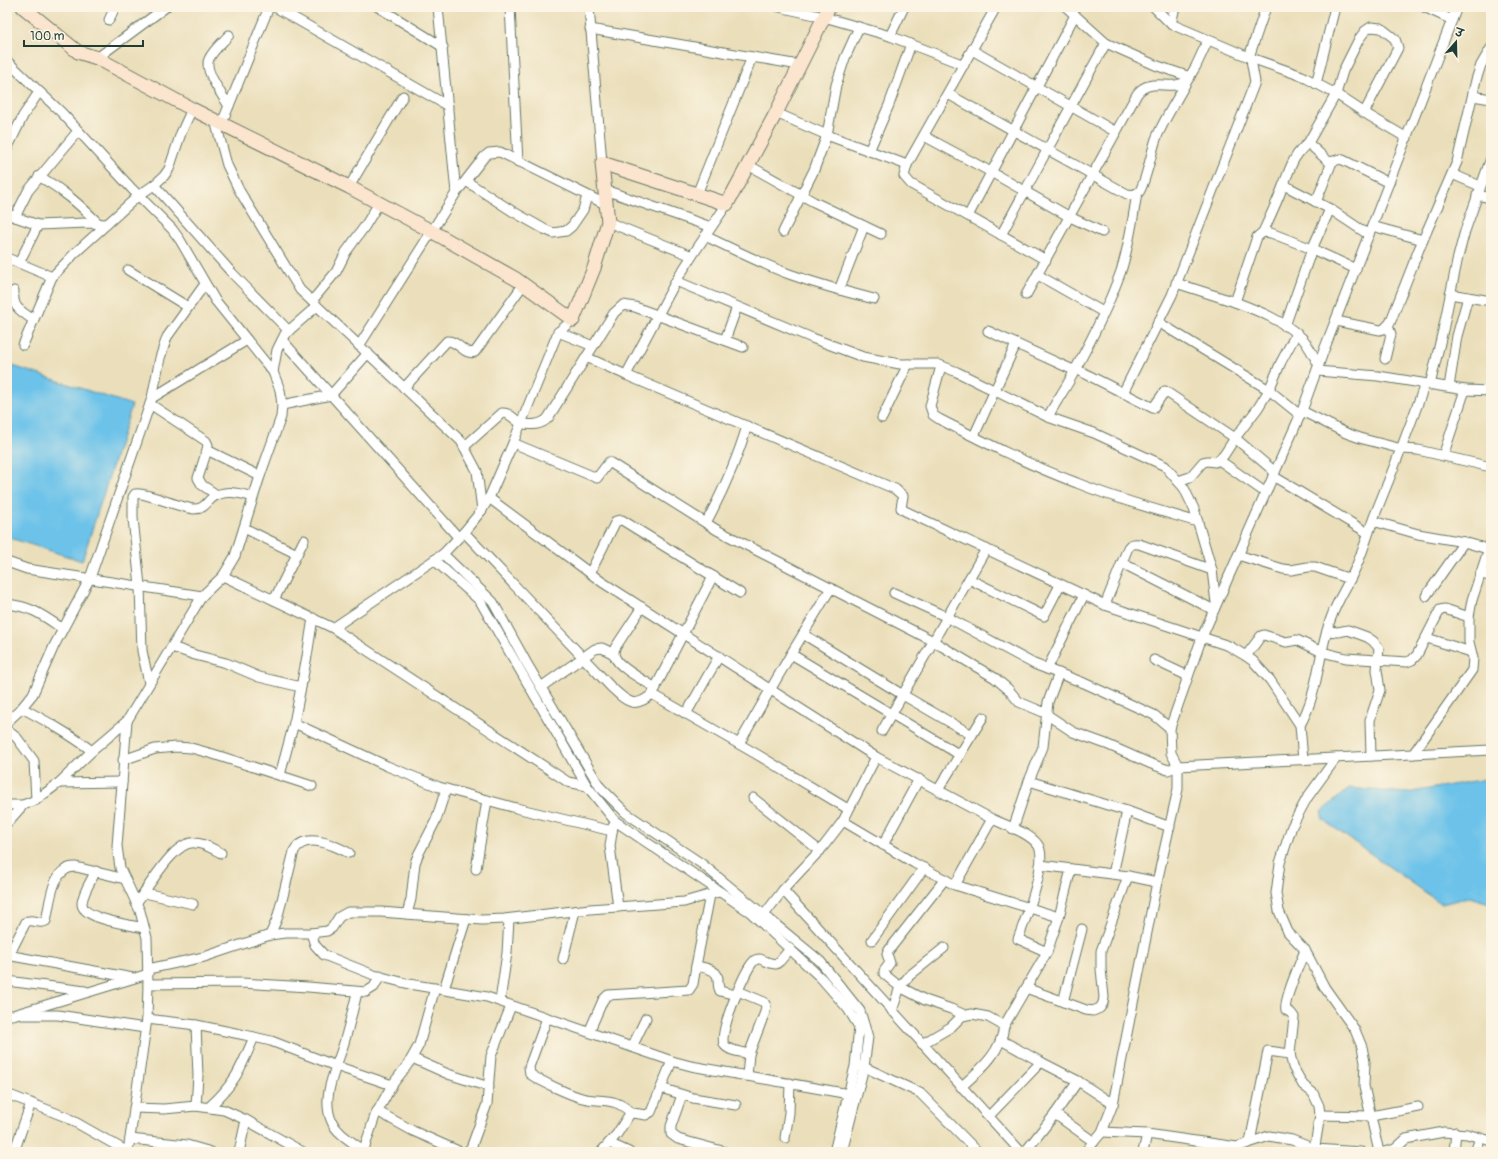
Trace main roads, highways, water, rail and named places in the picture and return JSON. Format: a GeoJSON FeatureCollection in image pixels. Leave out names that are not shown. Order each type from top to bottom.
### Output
{"type":"FeatureCollection","features":[{"type":"Feature","properties":{"kind":"main road"},"geometry":{"type":"LineString","coordinates":[[23,7],[78,52],[97,58],[192,109],[350,187],[516,279],[573,320],[594,268],[608,222],[602,163],[727,204],[776,112],[826,12]]}},
{"type":"Feature","properties":{"kind":"water"},"geometry":{"type":"Polygon","coordinates":[[[7,364],[132,405],[82,561],[7,537],[7,364]]]}},
{"type":"Feature","properties":{"kind":"water"},"geometry":{"type":"Polygon","coordinates":[[[1491,778],[1491,906],[1489,903],[1470,897],[1442,904],[1323,820],[1321,812],[1349,788],[1406,793],[1491,778]]]}}]}
